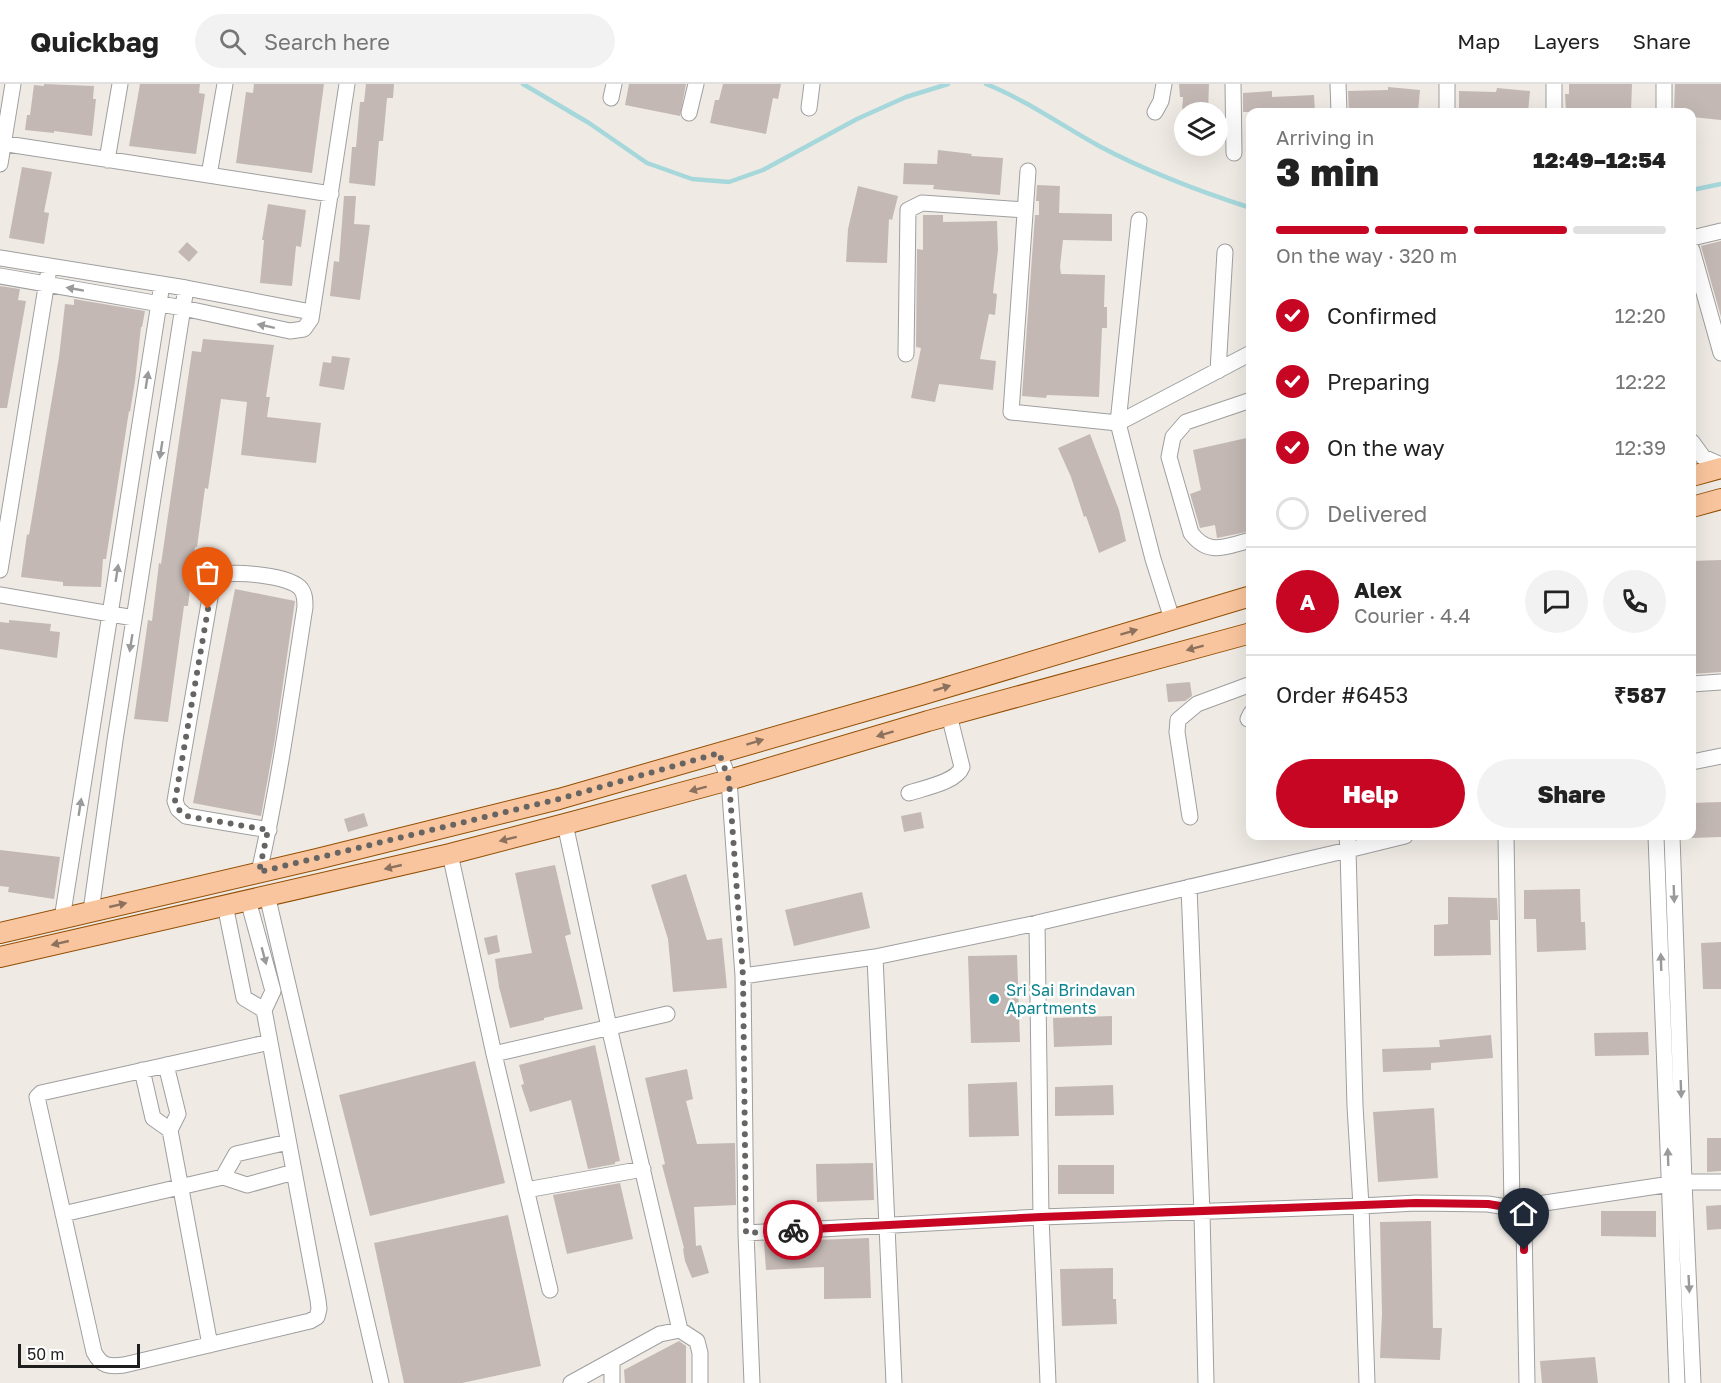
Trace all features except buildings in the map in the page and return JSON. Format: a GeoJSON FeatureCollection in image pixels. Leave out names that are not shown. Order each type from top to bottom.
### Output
{"type":"FeatureCollection","features":[{"type":"Feature","properties":{"kind":"main road"},"geometry":{"type":"LineString","coordinates":[[1696,475],[1721,466]]}},
{"type":"Feature","properties":{"kind":"main road"},"geometry":{"type":"LineString","coordinates":[[1696,506],[1721,499]]}},
{"type":"Feature","properties":{"kind":"main road"},"geometry":{"type":"LineString","coordinates":[[0,933],[559,799],[968,681],[1246,597]]}},
{"type":"Feature","properties":{"kind":"main road"},"geometry":{"type":"LineString","coordinates":[[0,957],[450,854],[729,780],[950,715],[1246,634]]}},
{"type":"Feature","properties":{"kind":"main road"},"geometry":{"type":"LineString","coordinates":[[968,681],[976,708]]}},
{"type":"Feature","properties":{"kind":"street"},"geometry":{"type":"LineString","coordinates":[[0,164],[13,84]]}},
{"type":"Feature","properties":{"kind":"street"},"geometry":{"type":"LineString","coordinates":[[107,160],[120,84]]}},
{"type":"Feature","properties":{"kind":"street"},"geometry":{"type":"LineString","coordinates":[[209,175],[225,84]]}},
{"type":"Feature","properties":{"kind":"street"},"geometry":{"type":"LineString","coordinates":[[0,276],[183,308],[290,331],[300,331],[308,326],[311,312],[347,84]]}},
{"type":"Feature","properties":{"kind":"street"},"geometry":{"type":"LineString","coordinates":[[689,113],[696,84]]}},
{"type":"Feature","properties":{"kind":"street"},"geometry":{"type":"LineString","coordinates":[[809,108],[812,84]]}},
{"type":"Feature","properties":{"kind":"street"},"geometry":{"type":"LineString","coordinates":[[1155,112],[1161,101],[1164,84]]}},
{"type":"Feature","properties":{"kind":"street"},"geometry":{"type":"LineString","coordinates":[[1233,84],[1234,153]]}},
{"type":"Feature","properties":{"kind":"street"},"geometry":{"type":"LineString","coordinates":[[1338,84],[1338,108]]}},
{"type":"Feature","properties":{"kind":"street"},"geometry":{"type":"LineString","coordinates":[[1447,84],[1447,108]]}},
{"type":"Feature","properties":{"kind":"street"},"geometry":{"type":"LineString","coordinates":[[1554,84],[1554,108]]}},
{"type":"Feature","properties":{"kind":"street"},"geometry":{"type":"LineString","coordinates":[[1664,84],[1664,108]]}},
{"type":"Feature","properties":{"kind":"street"},"geometry":{"type":"LineString","coordinates":[[2,143],[331,194]]}},
{"type":"Feature","properties":{"kind":"street"},"geometry":{"type":"LineString","coordinates":[[1028,171],[1011,412],[1118,423],[1246,357]]}},
{"type":"Feature","properties":{"kind":"street"},"geometry":{"type":"LineString","coordinates":[[906,354],[908,210],[922,203],[1025,210]]}},
{"type":"Feature","properties":{"kind":"street"},"geometry":{"type":"LineString","coordinates":[[1139,220],[1118,423],[1153,558],[1172,619]]}},
{"type":"Feature","properties":{"kind":"street"},"geometry":{"type":"LineString","coordinates":[[1696,237],[1721,231]]}},
{"type":"Feature","properties":{"kind":"street"},"geometry":{"type":"LineString","coordinates":[[1218,371],[1225,252]]}},
{"type":"Feature","properties":{"kind":"street"},"geometry":{"type":"LineString","coordinates":[[0,258],[186,288],[311,312]]}},
{"type":"Feature","properties":{"kind":"street"},"geometry":{"type":"LineString","coordinates":[[1696,264],[1721,354]]}},
{"type":"Feature","properties":{"kind":"street"},"geometry":{"type":"LineString","coordinates":[[0,570],[50,266]]}},
{"type":"Feature","properties":{"kind":"street"},"geometry":{"type":"LineString","coordinates":[[62,919],[162,284]]}},
{"type":"Feature","properties":{"kind":"street"},"geometry":{"type":"LineString","coordinates":[[91,911],[115,740],[186,288]]}},
{"type":"Feature","properties":{"kind":"street"},"geometry":{"type":"LineString","coordinates":[[1246,402],[1186,422],[1173,437],[1169,457],[1191,533],[1199,543],[1215,549],[1246,541]]}},
{"type":"Feature","properties":{"kind":"street"},"geometry":{"type":"LineString","coordinates":[[1696,447],[1703,457],[1721,466]]}},
{"type":"Feature","properties":{"kind":"street"},"geometry":{"type":"LineString","coordinates":[[259,872],[268,830],[305,608],[304,597],[301,589],[291,581],[229,572],[219,575],[212,586],[175,801],[178,809],[186,816],[268,830]]}},
{"type":"Feature","properties":{"kind":"street"},"geometry":{"type":"LineString","coordinates":[[0,595],[134,618]]}},
{"type":"Feature","properties":{"kind":"street"},"geometry":{"type":"LineString","coordinates":[[1696,684],[1721,682]]}},
{"type":"Feature","properties":{"kind":"street"},"geometry":{"type":"LineString","coordinates":[[1190,817],[1177,732],[1178,720],[1197,704],[1246,686]]}},
{"type":"Feature","properties":{"kind":"street"},"geometry":{"type":"LineString","coordinates":[[909,793],[953,778],[960,773],[962,767],[950,715]]}},
{"type":"Feature","properties":{"kind":"street"},"geometry":{"type":"LineString","coordinates":[[91,735],[115,740]]}},
{"type":"Feature","properties":{"kind":"street"},"geometry":{"type":"LineString","coordinates":[[719,753],[729,780],[743,976],[746,1233],[752,1383]]}},
{"type":"Feature","properties":{"kind":"street"},"geometry":{"type":"LineString","coordinates":[[1696,761],[1721,756]]}},
{"type":"Feature","properties":{"kind":"street"},"geometry":{"type":"LineString","coordinates":[[565,824],[609,1027],[680,1330],[697,1341],[700,1353],[700,1383]]}},
{"type":"Feature","properties":{"kind":"street"},"geometry":{"type":"LineString","coordinates":[[743,976],[875,957],[1037,923],[1189,887],[1347,843],[1372,840]]}},
{"type":"Feature","properties":{"kind":"street"},"geometry":{"type":"LineString","coordinates":[[1506,840],[1512,1208],[1518,1213],[1524,1227],[1527,1383]]}},
{"type":"Feature","properties":{"kind":"street"},"geometry":{"type":"LineString","coordinates":[[1656,840],[1677,1183],[1694,1383]]}},
{"type":"Feature","properties":{"kind":"street"},"geometry":{"type":"LineString","coordinates":[[1672,840],[1677,1183],[1677,1383]]}},
{"type":"Feature","properties":{"kind":"street"},"geometry":{"type":"LineString","coordinates":[[1347,843],[1367,1383]]}},
{"type":"Feature","properties":{"kind":"street"},"geometry":{"type":"LineString","coordinates":[[450,854],[494,1054],[550,1290]]}},
{"type":"Feature","properties":{"kind":"street"},"geometry":{"type":"LineString","coordinates":[[1189,887],[1202,1212],[1206,1383]]}},
{"type":"Feature","properties":{"kind":"street"},"geometry":{"type":"LineString","coordinates":[[257,898],[273,991],[264,1010],[270,1042],[288,1142],[318,1300],[317,1317],[310,1321],[124,1365],[105,1365],[98,1360],[94,1352],[38,1101],[39,1094],[270,1042]]}},
{"type":"Feature","properties":{"kind":"street"},"geometry":{"type":"LineString","coordinates":[[257,898],[381,1383]]}},
{"type":"Feature","properties":{"kind":"street"},"geometry":{"type":"LineString","coordinates":[[225,905],[244,998],[264,1010]]}},
{"type":"Feature","properties":{"kind":"street"},"geometry":{"type":"LineString","coordinates":[[1037,923],[1041,1217],[1048,1383]]}},
{"type":"Feature","properties":{"kind":"street"},"geometry":{"type":"LineString","coordinates":[[875,957],[894,1383]]}},
{"type":"Feature","properties":{"kind":"street"},"geometry":{"type":"LineString","coordinates":[[494,1054],[667,1014]]}},
{"type":"Feature","properties":{"kind":"street"},"geometry":{"type":"LineString","coordinates":[[166,1065],[178,1114],[170,1130],[210,1345]]}},
{"type":"Feature","properties":{"kind":"street"},"geometry":{"type":"LineString","coordinates":[[142,1070],[153,1118],[170,1130]]}},
{"type":"Feature","properties":{"kind":"street"},"geometry":{"type":"LineString","coordinates":[[223,1177],[236,1154],[288,1142]]}},
{"type":"Feature","properties":{"kind":"street"},"geometry":{"type":"LineString","coordinates":[[526,1190],[643,1169]]}},
{"type":"Feature","properties":{"kind":"street"},"geometry":{"type":"LineString","coordinates":[[63,1214],[223,1177],[247,1185],[294,1172]]}},
{"type":"Feature","properties":{"kind":"street"},"geometry":{"type":"LineString","coordinates":[[746,1233],[1041,1217],[1452,1203],[1488,1204],[1512,1208],[1677,1183],[1721,1182]]}},
{"type":"Feature","properties":{"kind":"street"},"geometry":{"type":"LineString","coordinates":[[571,1383],[660,1334],[680,1330]]}},
{"type":"Feature","properties":{"kind":"street"},"geometry":{"type":"LineString","coordinates":[[612,1361],[612,1383]]}},
{"type":"Feature","properties":{"kind":"waterway"},"geometry":{"type":"LineString","coordinates":[[523,84],[589,123],[647,163],[692,179],[729,182],[763,170],[857,119],[906,97],[948,84]]}},
{"type":"Feature","properties":{"kind":"waterway"},"geometry":{"type":"LineString","coordinates":[[986,84],[1015,97],[1099,146],[1155,173],[1246,206]]}},
{"type":"Feature","properties":{"kind":"waterway"},"geometry":{"type":"LineString","coordinates":[[1696,189],[1721,184]]}},
{"type":"Feature","properties":{"kind":"way so far"},"geometry":{"type":"LineString","coordinates":[[208,609],[175,801],[178,809],[186,816],[268,830],[259,872],[559,799],[719,753],[729,780],[743,976],[746,1233],[793,1230]]}},
{"type":"Feature","properties":{"kind":"place","name":"Sri Sai Brindavan Apartments"},"geometry":{"type":"Point","coordinates":[994,999]}},
{"type":"Feature","properties":{"kind":"route"},"geometry":{"type":"LineString","coordinates":[[793,1230],[1041,1217],[1416,1203],[1488,1204],[1512,1208],[1518,1213],[1524,1227],[1524,1250]]}}]}
